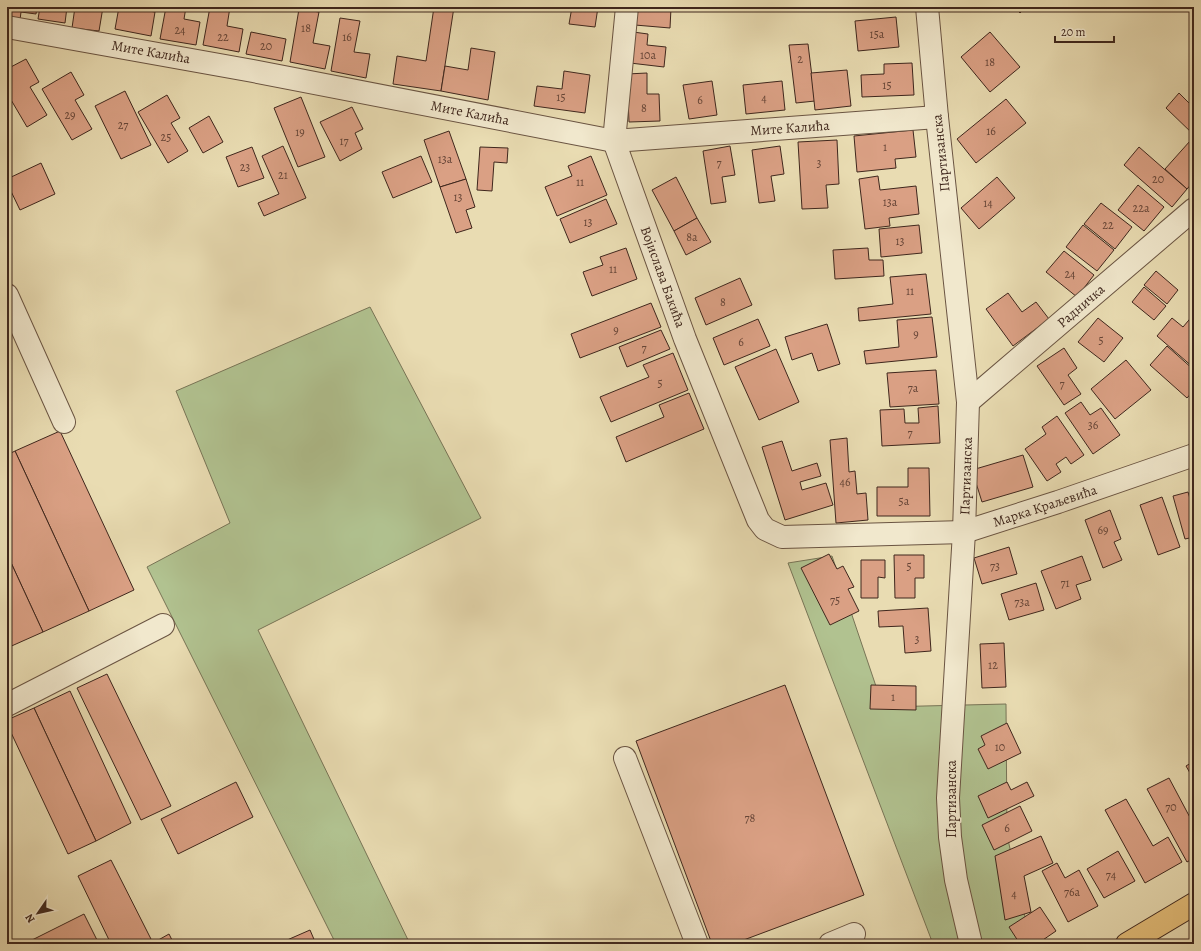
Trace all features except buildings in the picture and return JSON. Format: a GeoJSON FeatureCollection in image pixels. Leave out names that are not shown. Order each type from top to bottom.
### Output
{"type":"FeatureCollection","features":[{"type":"Feature","properties":{"kind":"main road"},"geometry":{"type":"LineString","coordinates":[[1127,944],[1194,904]]}},
{"type":"Feature","properties":{"kind":"street","name":"Војислава Бакића"},"geometry":{"type":"LineString","coordinates":[[627,7],[614,141],[685,339],[758,520],[765,529],[772,533]]}},
{"type":"Feature","properties":{"kind":"street","name":"Партизанска"},"geometry":{"type":"LineString","coordinates":[[927,7],[937,117],[968,402],[964,532],[948,798],[950,837],[956,880],[971,944]]}},
{"type":"Feature","properties":{"kind":"street","name":"Мите Калића"},"geometry":{"type":"LineString","coordinates":[[7,26],[253,71],[614,141],[937,117]]}},
{"type":"Feature","properties":{"kind":"street","name":"Радничка"},"geometry":{"type":"LineString","coordinates":[[968,402],[1194,209]]}},
{"type":"Feature","properties":{"kind":"street"},"geometry":{"type":"LineString","coordinates":[[7,295],[64,422]]}},
{"type":"Feature","properties":{"kind":"street","name":"Марка Краљевића"},"geometry":{"type":"LineString","coordinates":[[772,533],[782,536],[964,532],[1058,502],[1191,454]]}},
{"type":"Feature","properties":{"kind":"street"},"geometry":{"type":"LineString","coordinates":[[7,705],[163,624]]}},
{"type":"Feature","properties":{"kind":"street"},"geometry":{"type":"LineString","coordinates":[[625,758],[697,944]]}},
{"type":"Feature","properties":{"kind":"street"},"geometry":{"type":"LineString","coordinates":[[830,944],[854,934]]}},
{"type":"Feature","properties":{"kind":"green space"},"geometry":{"type":"Polygon","coordinates":[[[370,307],[481,518],[258,630],[410,944],[336,944],[147,567],[230,523],[176,391],[370,307]]]}},
{"type":"Feature","properties":{"kind":"green space"},"geometry":{"type":"Polygon","coordinates":[[[832,556],[883,707],[1006,704],[1007,835],[1031,944],[933,944],[788,563],[832,556]]]}}]}
